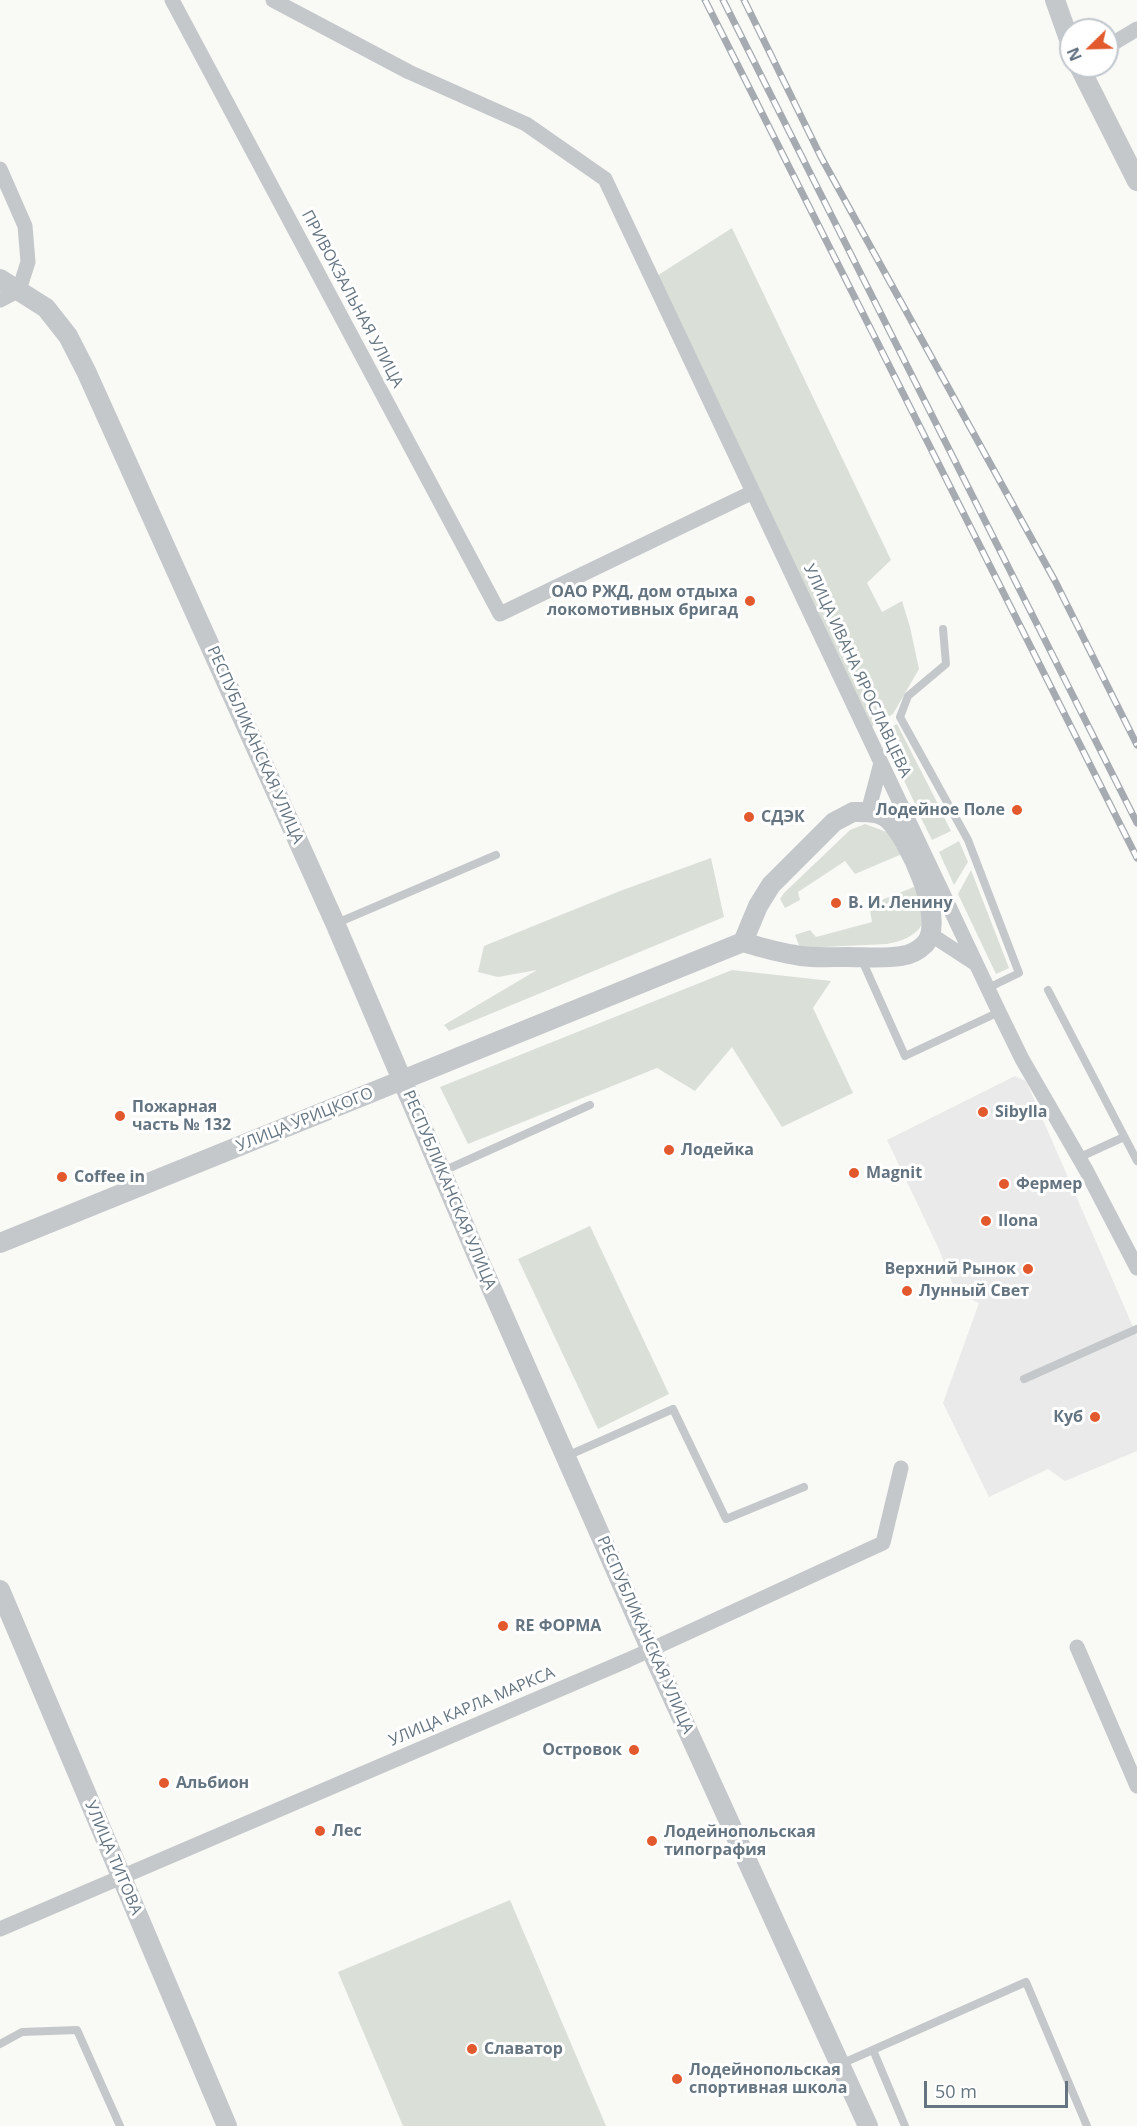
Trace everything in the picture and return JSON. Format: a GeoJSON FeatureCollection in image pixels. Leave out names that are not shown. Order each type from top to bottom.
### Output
{"type":"FeatureCollection","features":[{"type":"Feature","properties":{"kind":"street","name":"ПРИВОКЗАЛЬНАЯ УЛИЦА"},"geometry":{"type":"LineString","coordinates":[[172,0],[500,614],[753,492]]}},
{"type":"Feature","properties":{"kind":"street","name":"УЛИЦА ИВАНА ЯРОСЛАВЦЕВА"},"geometry":{"type":"LineString","coordinates":[[273,0],[409,72],[526,124],[605,179],[999,1012],[1022,1059],[1137,1268]]}},
{"type":"Feature","properties":{"kind":"street"},"geometry":{"type":"LineString","coordinates":[[1055,0],[1061,18]]}},
{"type":"Feature","properties":{"kind":"street"},"geometry":{"type":"LineString","coordinates":[[1119,40],[1137,29]]}},
{"type":"Feature","properties":{"kind":"street"},"geometry":{"type":"LineString","coordinates":[[1084,78],[1137,181]]}},
{"type":"Feature","properties":{"kind":"street"},"geometry":{"type":"LineString","coordinates":[[0,169],[26,226],[28,262],[19,290],[0,300]]}},
{"type":"Feature","properties":{"kind":"street","name":"РЕСПУБЛИКАНСКАЯ УЛИЦА"},"geometry":{"type":"LineString","coordinates":[[0,279],[46,308],[68,336],[86,371],[335,923],[441,1172],[650,1648],[868,2126]]}},
{"type":"Feature","properties":{"kind":"street"},"geometry":{"type":"LineString","coordinates":[[868,812],[881,763]]}},
{"type":"Feature","properties":{"kind":"street"},"geometry":{"type":"LineString","coordinates":[[853,812],[868,812],[887,818],[903,838],[929,896],[933,918],[930,934],[927,942],[915,952],[903,956],[804,957],[743,942],[758,906],[771,885],[834,822],[853,812]]}},
{"type":"Feature","properties":{"kind":"street"},"geometry":{"type":"LineString","coordinates":[[930,934],[976,964]]}},
{"type":"Feature","properties":{"kind":"street","name":"УЛИЦА УРИЦКОГО"},"geometry":{"type":"LineString","coordinates":[[0,1243],[743,942]]}},
{"type":"Feature","properties":{"kind":"street","name":"УЛИЦА КАРЛА МАРКСА"},"geometry":{"type":"LineString","coordinates":[[0,1929],[628,1660],[884,1543],[901,1468]]}},
{"type":"Feature","properties":{"kind":"street","name":"УЛИЦА ТИТОВА"},"geometry":{"type":"LineString","coordinates":[[0,1590],[227,2126]]}},
{"type":"Feature","properties":{"kind":"street"},"geometry":{"type":"LineString","coordinates":[[1077,1647],[1137,1786]]}},
{"type":"Feature","properties":{"kind":"lane"},"geometry":{"type":"LineString","coordinates":[[943,629],[946,664],[908,696],[900,717],[968,840],[1019,973],[988,988]]}},
{"type":"Feature","properties":{"kind":"lane"},"geometry":{"type":"LineString","coordinates":[[335,923],[496,855]]}},
{"type":"Feature","properties":{"kind":"lane"},"geometry":{"type":"LineString","coordinates":[[860,957],[905,1056],[999,1012]]}},
{"type":"Feature","properties":{"kind":"lane"},"geometry":{"type":"LineString","coordinates":[[1048,990],[1137,1161]]}},
{"type":"Feature","properties":{"kind":"lane"},"geometry":{"type":"LineString","coordinates":[[441,1172],[590,1105]]}},
{"type":"Feature","properties":{"kind":"lane"},"geometry":{"type":"LineString","coordinates":[[1078,1158],[1124,1137]]}},
{"type":"Feature","properties":{"kind":"lane"},"geometry":{"type":"LineString","coordinates":[[1024,1379],[1137,1329]]}},
{"type":"Feature","properties":{"kind":"lane"},"geometry":{"type":"LineString","coordinates":[[565,1456],[673,1409],[726,1519],[804,1487]]}},
{"type":"Feature","properties":{"kind":"lane"},"geometry":{"type":"LineString","coordinates":[[840,2065],[1026,1982],[1087,2126]]}},
{"type":"Feature","properties":{"kind":"lane"},"geometry":{"type":"LineString","coordinates":[[0,2044],[22,2032],[77,2030],[120,2126]]}},
{"type":"Feature","properties":{"kind":"lane"},"geometry":{"type":"LineString","coordinates":[[873,2050],[905,2126]]}},
{"type":"Feature","properties":{"kind":"shaded area"},"geometry":{"type":"Polygon","coordinates":[[[732,228],[891,560],[867,583],[882,612],[902,601],[910,627],[919,669],[893,714],[866,730],[652,279],[732,228]]]}},
{"type":"Feature","properties":{"kind":"shaded area"},"geometry":{"type":"Polygon","coordinates":[[[897,724],[941,810],[918,810],[881,732],[897,724]]]}},
{"type":"Feature","properties":{"kind":"shaded area"},"geometry":{"type":"Polygon","coordinates":[[[944,817],[951,831],[932,840],[921,818],[944,817]]]}},
{"type":"Feature","properties":{"kind":"shaded area"},"geometry":{"type":"Polygon","coordinates":[[[865,824],[887,832],[902,854],[855,874],[845,861],[798,892],[800,900],[785,908],[780,899],[784,893],[850,830],[865,824]]]}},
{"type":"Feature","properties":{"kind":"shaded area"},"geometry":{"type":"Polygon","coordinates":[[[959,841],[968,862],[954,885],[939,852],[959,841]]]}},
{"type":"Feature","properties":{"kind":"shaded area"},"geometry":{"type":"Polygon","coordinates":[[[711,858],[724,917],[449,1031],[444,1025],[537,970],[498,977],[478,972],[484,946],[620,891],[711,858]]]}},
{"type":"Feature","properties":{"kind":"shaded area"},"geometry":{"type":"Polygon","coordinates":[[[971,870],[1009,968],[996,974],[958,894],[971,870]]]}},
{"type":"Feature","properties":{"kind":"shaded area"},"geometry":{"type":"Polygon","coordinates":[[[914,887],[924,909],[924,917],[919,929],[907,938],[887,944],[803,948],[799,945],[795,935],[810,930],[816,937],[872,922],[869,905],[914,887]]]}},
{"type":"Feature","properties":{"kind":"shaded area"},"geometry":{"type":"Polygon","coordinates":[[[732,970],[831,981],[813,1008],[853,1093],[782,1127],[732,1047],[695,1091],[657,1068],[468,1144],[440,1087],[732,970]]]}},
{"type":"Feature","properties":{"kind":"shaded area","name":"Верхний Рынок"},"geometry":{"type":"Polygon","coordinates":[[[1015,1076],[1026,1081],[1137,1336],[1137,1451],[1065,1481],[1048,1469],[989,1497],[943,1403],[979,1303],[956,1292],[938,1247],[887,1140],[1015,1076]]]}},
{"type":"Feature","properties":{"kind":"shaded area"},"geometry":{"type":"Polygon","coordinates":[[[590,1226],[669,1394],[598,1429],[518,1259],[590,1226]]]}},
{"type":"Feature","properties":{"kind":"shaded area","name":"Славатор"},"geometry":{"type":"Polygon","coordinates":[[[510,1900],[606,2126],[403,2126],[338,1972],[510,1900]]]}},
{"type":"Feature","properties":{"kind":"railway"},"geometry":{"type":"LineString","coordinates":[[705,0],[1137,858]]}},
{"type":"Feature","properties":{"kind":"railway"},"geometry":{"type":"LineString","coordinates":[[723,0],[1137,823]]}},
{"type":"Feature","properties":{"kind":"railway"},"geometry":{"type":"LineString","coordinates":[[744,0],[821,157],[1055,581],[1137,745]]}},
{"type":"Feature","properties":{"kind":"place","name":"ОАО РЖД, дом отдыха локомотивных бригад"},"geometry":{"type":"Point","coordinates":[750,601]}},
{"type":"Feature","properties":{"kind":"place","name":"Лодейное Поле"},"geometry":{"type":"Point","coordinates":[1017,810]}},
{"type":"Feature","properties":{"kind":"place","name":"СДЭК"},"geometry":{"type":"Point","coordinates":[749,817]}},
{"type":"Feature","properties":{"kind":"place","name":"В. И. Ленину"},"geometry":{"type":"Point","coordinates":[836,903]}},
{"type":"Feature","properties":{"kind":"place","name":"Sibylla"},"geometry":{"type":"Point","coordinates":[983,1112]}},
{"type":"Feature","properties":{"kind":"place","name":"Пожарная часть № 132"},"geometry":{"type":"Point","coordinates":[120,1116]}},
{"type":"Feature","properties":{"kind":"place","name":"Лодейка"},"geometry":{"type":"Point","coordinates":[669,1150]}},
{"type":"Feature","properties":{"kind":"place","name":"Magnit"},"geometry":{"type":"Point","coordinates":[854,1173]}},
{"type":"Feature","properties":{"kind":"place","name":"Coffee in"},"geometry":{"type":"Point","coordinates":[62,1177]}},
{"type":"Feature","properties":{"kind":"place","name":"Фермер"},"geometry":{"type":"Point","coordinates":[1004,1184]}},
{"type":"Feature","properties":{"kind":"place","name":"Ilona"},"geometry":{"type":"Point","coordinates":[986,1221]}},
{"type":"Feature","properties":{"kind":"place","name":"Верхний Рынок"},"geometry":{"type":"Point","coordinates":[1028,1269]}},
{"type":"Feature","properties":{"kind":"place","name":"Лунный Свет"},"geometry":{"type":"Point","coordinates":[907,1291]}},
{"type":"Feature","properties":{"kind":"place","name":"Куб"},"geometry":{"type":"Point","coordinates":[1095,1417]}},
{"type":"Feature","properties":{"kind":"place","name":"RE ФОРМА"},"geometry":{"type":"Point","coordinates":[503,1626]}},
{"type":"Feature","properties":{"kind":"place","name":"Островок"},"geometry":{"type":"Point","coordinates":[634,1750]}},
{"type":"Feature","properties":{"kind":"place","name":"Альбион"},"geometry":{"type":"Point","coordinates":[164,1783]}},
{"type":"Feature","properties":{"kind":"place","name":"Лес"},"geometry":{"type":"Point","coordinates":[320,1831]}},
{"type":"Feature","properties":{"kind":"place","name":"Лодейнопольская типография"},"geometry":{"type":"Point","coordinates":[652,1841]}},
{"type":"Feature","properties":{"kind":"place","name":"Славатор"},"geometry":{"type":"Point","coordinates":[472,2049]}},
{"type":"Feature","properties":{"kind":"place","name":"Лодейнопольская спортивная школа"},"geometry":{"type":"Point","coordinates":[677,2079]}}]}
